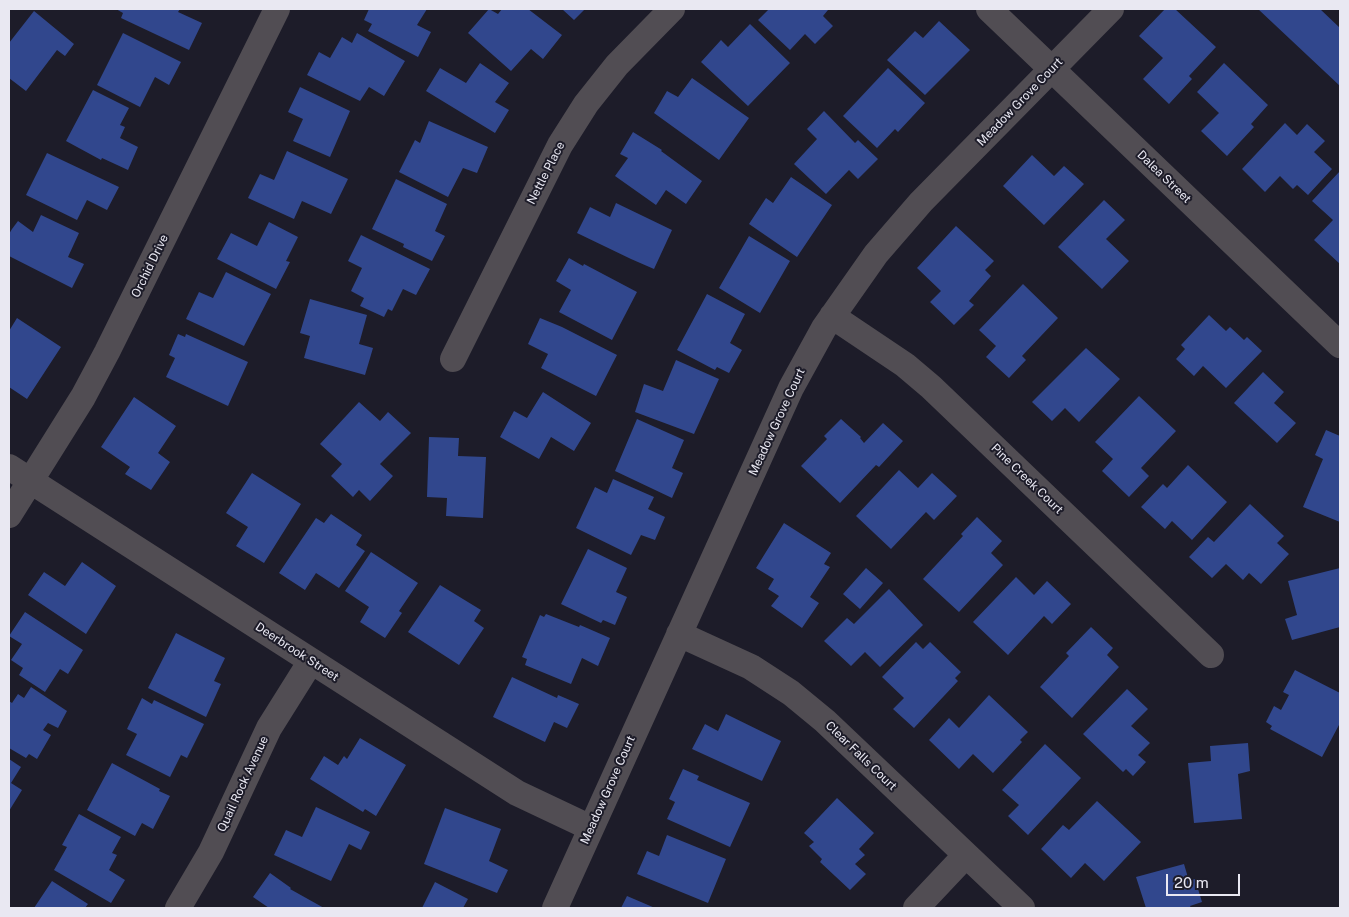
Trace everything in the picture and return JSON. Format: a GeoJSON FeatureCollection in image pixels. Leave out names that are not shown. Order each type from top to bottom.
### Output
{"type":"FeatureCollection","features":[{"type":"Feature","properties":{"kind":"street","name":"Orchid Drive"},"geometry":{"type":"LineString","coordinates":[[9,515],[83,397],[107,352],[277,9]]}},
{"type":"Feature","properties":{"kind":"street","name":"Nettle Place"},"geometry":{"type":"LineString","coordinates":[[453,359],[560,145],[586,104],[617,65],[672,9]]}},
{"type":"Feature","properties":{"kind":"street","name":"Dalea Street"},"geometry":{"type":"LineString","coordinates":[[989,9],[1340,345]]}},
{"type":"Feature","properties":{"kind":"street","name":"Meadow Grove Court"},"geometry":{"type":"LineString","coordinates":[[555,908],[791,388],[832,316],[876,254],[921,202],[1111,9]]}},
{"type":"Feature","properties":{"kind":"street","name":"Pine Creek Court"},"geometry":{"type":"LineString","coordinates":[[832,316],[905,365],[931,387],[1211,655]]}},
{"type":"Feature","properties":{"kind":"street","name":"Deerbrook Street"},"geometry":{"type":"LineString","coordinates":[[9,467],[517,793],[591,828]]}},
{"type":"Feature","properties":{"kind":"street","name":"Clear Falls Court"},"geometry":{"type":"LineString","coordinates":[[679,634],[751,667],[791,692],[825,721],[965,856],[1022,908]]}},
{"type":"Feature","properties":{"kind":"street","name":"Quail Rock Avenue"},"geometry":{"type":"LineString","coordinates":[[178,908],[211,852],[268,728],[311,661]]}},
{"type":"Feature","properties":{"kind":"street"},"geometry":{"type":"LineString","coordinates":[[916,908],[965,856]]}},
{"type":"Feature","properties":{"kind":"building"},"geometry":{"type":"Polygon","coordinates":[[[116,9],[180,9],[178,12],[202,23],[189,50],[121,18],[123,13],[116,9]]]}},
{"type":"Feature","properties":{"kind":"building"},"geometry":{"type":"Polygon","coordinates":[[[369,9],[427,9],[417,25],[431,32],[418,57],[368,31],[372,24],[364,20],[369,9]]]}},
{"type":"Feature","properties":{"kind":"building"},"geometry":{"type":"Polygon","coordinates":[[[489,9],[498,14],[502,9],[528,9],[562,35],[543,59],[531,49],[511,71],[468,33],[489,9]]]}},
{"type":"Feature","properties":{"kind":"building"},"geometry":{"type":"Polygon","coordinates":[[[562,9],[585,9],[574,20],[562,9]]]}},
{"type":"Feature","properties":{"kind":"building"},"geometry":{"type":"Polygon","coordinates":[[[769,9],[827,9],[823,16],[833,26],[815,44],[805,34],[790,50],[758,20],[769,9]]]}},
{"type":"Feature","properties":{"kind":"building"},"geometry":{"type":"Polygon","coordinates":[[[1165,9],[1175,9],[1216,47],[1189,76],[1192,79],[1169,104],[1143,79],[1163,58],[1139,36],[1165,9]]]}},
{"type":"Feature","properties":{"kind":"building"},"geometry":{"type":"Polygon","coordinates":[[[1258,9],[1320,9],[1340,28],[1340,86],[1258,9]]]}},
{"type":"Feature","properties":{"kind":"building"},"geometry":{"type":"Polygon","coordinates":[[[34,11],[74,44],[65,56],[57,50],[26,91],[9,78],[9,43],[34,11]]]}},
{"type":"Feature","properties":{"kind":"building"},"geometry":{"type":"Polygon","coordinates":[[[939,21],[970,50],[925,95],[887,60],[915,31],[923,38],[939,21]]]}},
{"type":"Feature","properties":{"kind":"building"},"geometry":{"type":"Polygon","coordinates":[[[750,24],[790,63],[748,106],[701,62],[721,40],[728,47],[750,24]]]}},
{"type":"Feature","properties":{"kind":"building"},"geometry":{"type":"Polygon","coordinates":[[[123,33],[181,62],[169,85],[155,77],[140,107],[97,85],[123,33]]]}},
{"type":"Feature","properties":{"kind":"building"},"geometry":{"type":"Polygon","coordinates":[[[357,33],[405,61],[384,96],[369,87],[360,101],[307,75],[319,52],[330,58],[342,37],[352,43],[357,33]]]}},
{"type":"Feature","properties":{"kind":"building"},"geometry":{"type":"Polygon","coordinates":[[[480,63],[509,83],[495,102],[509,110],[495,133],[426,91],[440,68],[466,83],[480,63]]]}},
{"type":"Feature","properties":{"kind":"building"},"geometry":{"type":"Polygon","coordinates":[[[1224,63],[1268,105],[1251,124],[1254,127],[1227,156],[1201,131],[1219,113],[1197,92],[1224,63]]]}},
{"type":"Feature","properties":{"kind":"building"},"geometry":{"type":"Polygon","coordinates":[[[888,68],[925,103],[898,132],[895,129],[877,148],[843,116],[888,68]]]}},
{"type":"Feature","properties":{"kind":"building"},"geometry":{"type":"Polygon","coordinates":[[[692,78],[749,118],[719,160],[654,113],[667,91],[678,97],[692,78]]]}},
{"type":"Feature","properties":{"kind":"building"},"geometry":{"type":"Polygon","coordinates":[[[300,87],[350,111],[330,157],[293,141],[303,119],[288,112],[300,87]]]}},
{"type":"Feature","properties":{"kind":"building"},"geometry":{"type":"Polygon","coordinates":[[[93,90],[129,108],[120,125],[125,127],[120,138],[138,147],[128,170],[102,158],[101,160],[66,141],[93,90]]]}},
{"type":"Feature","properties":{"kind":"building"},"geometry":{"type":"Polygon","coordinates":[[[824,111],[855,143],[858,140],[878,159],[858,179],[849,170],[826,194],[794,164],[817,139],[807,129],[824,111]]]}},
{"type":"Feature","properties":{"kind":"building"},"geometry":{"type":"Polygon","coordinates":[[[429,121],[488,147],[477,173],[463,168],[448,197],[399,172],[415,140],[420,143],[429,121]]]}},
{"type":"Feature","properties":{"kind":"building"},"geometry":{"type":"Polygon","coordinates":[[[1285,123],[1297,135],[1307,124],[1325,141],[1314,152],[1332,169],[1308,195],[1297,185],[1293,189],[1280,176],[1265,192],[1242,169],[1285,123]]]}},
{"type":"Feature","properties":{"kind":"building"},"geometry":{"type":"Polygon","coordinates":[[[633,132],[662,150],[702,181],[686,204],[666,190],[656,205],[615,176],[628,158],[620,154],[633,132]]]}},
{"type":"Feature","properties":{"kind":"building"},"geometry":{"type":"Polygon","coordinates":[[[287,151],[348,179],[331,214],[302,201],[294,219],[248,198],[260,174],[274,180],[287,151]]]}},
{"type":"Feature","properties":{"kind":"building"},"geometry":{"type":"Polygon","coordinates":[[[47,153],[119,187],[107,210],[87,200],[77,220],[26,195],[47,153]]]}},
{"type":"Feature","properties":{"kind":"building"},"geometry":{"type":"Polygon","coordinates":[[[1032,155],[1054,176],[1064,166],[1084,184],[1044,225],[1003,186],[1032,155]]]}},
{"type":"Feature","properties":{"kind":"building"},"geometry":{"type":"Polygon","coordinates":[[[1340,171],[1340,264],[1314,240],[1333,220],[1312,201],[1340,171]]]}},
{"type":"Feature","properties":{"kind":"building"},"geometry":{"type":"Polygon","coordinates":[[[791,177],[832,205],[797,257],[749,224],[766,198],[773,203],[791,177]]]}},
{"type":"Feature","properties":{"kind":"building"},"geometry":{"type":"Polygon","coordinates":[[[396,179],[447,204],[435,231],[445,236],[432,261],[403,247],[404,244],[372,229],[396,179]]]}},
{"type":"Feature","properties":{"kind":"building"},"geometry":{"type":"Polygon","coordinates":[[[1104,200],[1125,220],[1106,239],[1129,261],[1102,289],[1058,247],[1104,200]]]}},
{"type":"Feature","properties":{"kind":"building"},"geometry":{"type":"Polygon","coordinates":[[[616,203],[672,230],[654,269],[577,233],[590,207],[610,217],[616,203]]]}},
{"type":"Feature","properties":{"kind":"building"},"geometry":{"type":"Polygon","coordinates":[[[41,215],[79,233],[68,257],[84,264],[72,288],[9,256],[9,234],[18,221],[33,232],[41,215]]]}},
{"type":"Feature","properties":{"kind":"building"},"geometry":{"type":"Polygon","coordinates":[[[269,222],[298,237],[286,261],[290,262],[276,289],[217,259],[231,233],[257,246],[269,222]]]}},
{"type":"Feature","properties":{"kind":"building"},"geometry":{"type":"Polygon","coordinates":[[[956,226],[994,261],[985,270],[991,276],[969,301],[974,305],[954,325],[930,302],[941,291],[917,268],[956,226]]]}},
{"type":"Feature","properties":{"kind":"building"},"geometry":{"type":"Polygon","coordinates":[[[361,235],[430,269],[416,295],[403,289],[392,311],[388,309],[384,317],[360,306],[364,298],[351,291],[362,268],[348,261],[361,235]]]}},
{"type":"Feature","properties":{"kind":"building"},"geometry":{"type":"Polygon","coordinates":[[[749,236],[790,261],[760,313],[719,288],[749,236]]]}},
{"type":"Feature","properties":{"kind":"building"},"geometry":{"type":"Polygon","coordinates":[[[569,258],[637,292],[612,340],[559,312],[571,290],[556,281],[569,258]]]}},
{"type":"Feature","properties":{"kind":"building"},"geometry":{"type":"Polygon","coordinates":[[[226,272],[271,294],[244,346],[186,319],[199,292],[213,298],[226,272]]]}},
{"type":"Feature","properties":{"kind":"building"},"geometry":{"type":"Polygon","coordinates":[[[1023,284],[1058,318],[1022,356],[1026,360],[1009,378],[986,357],[996,346],[979,330],[1023,284]]]}},
{"type":"Feature","properties":{"kind":"building"},"geometry":{"type":"Polygon","coordinates":[[[707,294],[745,314],[730,343],[742,350],[729,373],[717,367],[715,370],[677,350],[707,294]]]}},
{"type":"Feature","properties":{"kind":"building"},"geometry":{"type":"Polygon","coordinates":[[[310,299],[367,315],[359,344],[373,348],[365,375],[304,358],[310,336],[300,333],[310,299]]]}},
{"type":"Feature","properties":{"kind":"building"},"geometry":{"type":"Polygon","coordinates":[[[1209,315],[1226,331],[1230,327],[1244,340],[1247,337],[1262,351],[1226,388],[1203,366],[1194,376],[1176,359],[1185,349],[1181,345],[1209,315]]]}},
{"type":"Feature","properties":{"kind":"building"},"geometry":{"type":"Polygon","coordinates":[[[17,318],[61,347],[27,399],[9,387],[9,331],[17,318]]]}},
{"type":"Feature","properties":{"kind":"building"},"geometry":{"type":"Polygon","coordinates":[[[540,318],[617,355],[596,396],[541,368],[548,354],[528,344],[540,318]]]}},
{"type":"Feature","properties":{"kind":"building"},"geometry":{"type":"Polygon","coordinates":[[[178,334],[185,337],[186,334],[248,362],[228,406],[166,377],[175,358],[169,355],[178,334]]]}},
{"type":"Feature","properties":{"kind":"building"},"geometry":{"type":"Polygon","coordinates":[[[1086,348],[1120,379],[1079,422],[1065,408],[1052,421],[1032,402],[1086,348]]]}},
{"type":"Feature","properties":{"kind":"building"},"geometry":{"type":"Polygon","coordinates":[[[676,360],[719,379],[694,434],[635,412],[644,384],[663,391],[676,360]]]}},
{"type":"Feature","properties":{"kind":"building"},"geometry":{"type":"Polygon","coordinates":[[[1263,372],[1284,392],[1274,403],[1296,423],[1277,443],[1234,403],[1263,372]]]}},
{"type":"Feature","properties":{"kind":"building"},"geometry":{"type":"Polygon","coordinates":[[[543,392],[591,423],[574,451],[551,437],[539,459],[500,437],[514,411],[527,418],[543,392]]]}},
{"type":"Feature","properties":{"kind":"building"},"geometry":{"type":"Polygon","coordinates":[[[1139,396],[1176,431],[1141,468],[1149,476],[1129,497],[1102,471],[1113,459],[1095,442],[1139,396]]]}},
{"type":"Feature","properties":{"kind":"building"},"geometry":{"type":"Polygon","coordinates":[[[134,397],[176,426],[158,453],[170,462],[151,490],[125,474],[130,467],[101,447],[134,397]]]}},
{"type":"Feature","properties":{"kind":"building"},"geometry":{"type":"Polygon","coordinates":[[[359,402],[380,421],[388,412],[411,433],[380,464],[393,476],[370,501],[359,490],[353,497],[331,476],[342,464],[320,444],[359,402]]]}},
{"type":"Feature","properties":{"kind":"building"},"geometry":{"type":"Polygon","coordinates":[[[637,419],[684,440],[672,468],[683,473],[672,498],[615,471],[637,419]]]}},
{"type":"Feature","properties":{"kind":"building"},"geometry":{"type":"Polygon","coordinates":[[[841,419],[861,437],[864,443],[883,423],[903,441],[879,467],[876,465],[840,503],[801,466],[827,439],[824,436],[841,419]]]}},
{"type":"Feature","properties":{"kind":"building"},"geometry":{"type":"Polygon","coordinates":[[[1326,430],[1340,436],[1340,522],[1303,507],[1323,459],[1315,455],[1326,430]]]}},
{"type":"Feature","properties":{"kind":"building"},"geometry":{"type":"Polygon","coordinates":[[[429,437],[459,438],[458,456],[486,457],[483,518],[446,516],[447,498],[427,497],[429,437]]]}},
{"type":"Feature","properties":{"kind":"building"},"geometry":{"type":"Polygon","coordinates":[[[1188,465],[1227,502],[1192,540],[1172,521],[1165,529],[1141,507],[1163,484],[1167,488],[1188,465]]]}},
{"type":"Feature","properties":{"kind":"building"},"geometry":{"type":"Polygon","coordinates":[[[899,470],[918,488],[932,473],[957,496],[934,520],[926,512],[891,549],[856,516],[899,470]]]}},
{"type":"Feature","properties":{"kind":"building"},"geometry":{"type":"Polygon","coordinates":[[[252,473],[301,504],[264,563],[236,546],[248,527],[226,513],[252,473]]]}},
{"type":"Feature","properties":{"kind":"building"},"geometry":{"type":"Polygon","coordinates":[[[613,479],[654,497],[648,509],[665,517],[655,540],[641,535],[631,555],[576,528],[595,487],[607,493],[613,479]]]}},
{"type":"Feature","properties":{"kind":"building"},"geometry":{"type":"Polygon","coordinates":[[[1250,504],[1284,536],[1277,543],[1289,554],[1261,584],[1249,573],[1243,580],[1226,564],[1212,578],[1189,557],[1208,537],[1214,542],[1250,504]]]}},
{"type":"Feature","properties":{"kind":"building"},"geometry":{"type":"Polygon","coordinates":[[[331,514],[362,535],[356,545],[365,551],[339,588],[316,573],[305,590],[279,573],[316,518],[324,523],[331,514]]]}},
{"type":"Feature","properties":{"kind":"building"},"geometry":{"type":"Polygon","coordinates":[[[977,517],[1002,541],[991,553],[1003,565],[959,612],[923,579],[963,536],[961,534],[977,517]]]}},
{"type":"Feature","properties":{"kind":"building"},"geometry":{"type":"Polygon","coordinates":[[[784,523],[831,553],[824,564],[830,567],[810,597],[819,603],[802,628],[771,606],[779,596],[768,589],[774,579],[756,568],[784,523]]]}},
{"type":"Feature","properties":{"kind":"building"},"geometry":{"type":"Polygon","coordinates":[[[588,549],[627,568],[616,592],[627,597],[615,625],[603,620],[601,623],[561,604],[588,549]]]}},
{"type":"Feature","properties":{"kind":"building"},"geometry":{"type":"Polygon","coordinates":[[[371,552],[418,583],[399,611],[402,613],[385,638],[360,622],[369,607],[345,591],[371,552]]]}},
{"type":"Feature","properties":{"kind":"building"},"geometry":{"type":"Polygon","coordinates":[[[82,562],[116,586],[86,634],[28,595],[44,572],[65,586],[82,562]]]}},
{"type":"Feature","properties":{"kind":"building"},"geometry":{"type":"Polygon","coordinates":[[[866,568],[883,583],[860,609],[843,594],[866,568]]]}},
{"type":"Feature","properties":{"kind":"building"},"geometry":{"type":"Polygon","coordinates":[[[1340,568],[1340,627],[1292,640],[1285,619],[1297,615],[1288,581],[1340,568]]]}},
{"type":"Feature","properties":{"kind":"building"},"geometry":{"type":"Polygon","coordinates":[[[1016,577],[1034,595],[1047,581],[1071,604],[1052,624],[1044,616],[1008,655],[973,622],[1016,577]]]}},
{"type":"Feature","properties":{"kind":"building"},"geometry":{"type":"Polygon","coordinates":[[[440,585],[481,610],[474,621],[484,628],[459,665],[408,632],[440,585]]]}},
{"type":"Feature","properties":{"kind":"building"},"geometry":{"type":"Polygon","coordinates":[[[889,589],[923,625],[880,667],[865,652],[851,666],[824,641],[847,618],[854,624],[889,589]]]}},
{"type":"Feature","properties":{"kind":"building"},"geometry":{"type":"Polygon","coordinates":[[[25,612],[83,650],[68,674],[60,669],[45,692],[19,675],[23,668],[11,660],[22,644],[9,636],[25,612]]]}},
{"type":"Feature","properties":{"kind":"building"},"geometry":{"type":"Polygon","coordinates":[[[546,614],[579,627],[580,625],[610,638],[598,666],[582,658],[571,684],[525,665],[527,659],[522,657],[540,615],[544,617],[546,614]]]}},
{"type":"Feature","properties":{"kind":"building"},"geometry":{"type":"Polygon","coordinates":[[[1091,627],[1113,648],[1107,655],[1119,667],[1072,718],[1040,687],[1069,656],[1066,653],[1091,627]]]}},
{"type":"Feature","properties":{"kind":"building"},"geometry":{"type":"Polygon","coordinates":[[[176,633],[225,658],[214,681],[221,684],[206,717],[148,688],[176,633]]]}},
{"type":"Feature","properties":{"kind":"building"},"geometry":{"type":"Polygon","coordinates":[[[916,642],[923,649],[930,642],[961,672],[955,678],[958,681],[914,728],[893,709],[904,698],[882,677],[916,642]]]}},
{"type":"Feature","properties":{"kind":"building"},"geometry":{"type":"Polygon","coordinates":[[[1295,670],[1340,693],[1340,723],[1322,757],[1270,729],[1272,726],[1266,722],[1274,706],[1281,710],[1289,695],[1283,692],[1295,670]]]}},
{"type":"Feature","properties":{"kind":"building"},"geometry":{"type":"Polygon","coordinates":[[[512,677],[557,698],[558,695],[579,704],[567,728],[554,722],[545,742],[493,717],[512,677]]]}},
{"type":"Feature","properties":{"kind":"building"},"geometry":{"type":"Polygon","coordinates":[[[31,687],[67,711],[58,728],[48,723],[43,730],[51,735],[37,759],[29,754],[26,758],[9,748],[9,701],[12,703],[18,694],[24,698],[31,687]]]}},
{"type":"Feature","properties":{"kind":"building"},"geometry":{"type":"Polygon","coordinates":[[[1127,689],[1148,709],[1131,726],[1150,743],[1138,755],[1146,762],[1133,776],[1126,769],[1123,772],[1083,734],[1127,689]]]}},
{"type":"Feature","properties":{"kind":"building"},"geometry":{"type":"Polygon","coordinates":[[[989,695],[1028,732],[1020,740],[1022,742],[993,773],[973,754],[959,769],[929,740],[949,718],[959,728],[989,695]]]}},
{"type":"Feature","properties":{"kind":"building"},"geometry":{"type":"Polygon","coordinates":[[[142,698],[152,704],[154,700],[204,724],[187,758],[181,755],[170,777],[126,755],[137,734],[127,729],[142,698]]]}},
{"type":"Feature","properties":{"kind":"building"},"geometry":{"type":"Polygon","coordinates":[[[726,714],[781,741],[762,781],[692,749],[705,724],[718,731],[726,714]]]}},
{"type":"Feature","properties":{"kind":"building"},"geometry":{"type":"Polygon","coordinates":[[[360,738],[406,765],[376,816],[365,809],[363,812],[310,779],[324,756],[338,765],[344,756],[347,759],[360,738]]]}},
{"type":"Feature","properties":{"kind":"building"},"geometry":{"type":"Polygon","coordinates":[[[1248,743],[1250,771],[1238,774],[1242,819],[1194,823],[1188,763],[1211,761],[1210,746],[1248,743]]]}},
{"type":"Feature","properties":{"kind":"building"},"geometry":{"type":"Polygon","coordinates":[[[1045,744],[1081,778],[1028,835],[1008,816],[1019,805],[1002,790],[1045,744]]]}},
{"type":"Feature","properties":{"kind":"building"},"geometry":{"type":"Polygon","coordinates":[[[9,759],[21,767],[11,783],[22,790],[9,811],[9,759]]]}},
{"type":"Feature","properties":{"kind":"building"},"geometry":{"type":"Polygon","coordinates":[[[112,763],[170,796],[153,829],[142,823],[135,836],[87,810],[112,763]]]}},
{"type":"Feature","properties":{"kind":"building"},"geometry":{"type":"Polygon","coordinates":[[[683,769],[699,776],[697,780],[750,803],[730,847],[667,819],[675,802],[669,799],[683,769]]]}},
{"type":"Feature","properties":{"kind":"building"},"geometry":{"type":"Polygon","coordinates":[[[837,798],[874,833],[859,849],[865,855],[855,864],[866,874],[850,890],[820,862],[822,859],[809,846],[814,842],[804,833],[837,798]]]}},
{"type":"Feature","properties":{"kind":"building"},"geometry":{"type":"Polygon","coordinates":[[[1097,801],[1141,842],[1104,881],[1085,863],[1071,878],[1041,849],[1063,825],[1069,830],[1097,801]]]}},
{"type":"Feature","properties":{"kind":"building"},"geometry":{"type":"Polygon","coordinates":[[[316,807],[370,832],[361,850],[349,844],[331,881],[274,855],[286,830],[302,837],[316,807]]]}},
{"type":"Feature","properties":{"kind":"building"},"geometry":{"type":"Polygon","coordinates":[[[445,808],[501,829],[489,861],[508,870],[497,893],[424,864],[445,808]]]}},
{"type":"Feature","properties":{"kind":"building"},"geometry":{"type":"Polygon","coordinates":[[[79,814],[121,837],[112,853],[117,855],[109,870],[125,880],[111,903],[54,870],[67,847],[62,845],[79,814]]]}},
{"type":"Feature","properties":{"kind":"building"},"geometry":{"type":"Polygon","coordinates":[[[667,835],[726,859],[708,903],[637,874],[647,851],[659,856],[667,835]]]}},
{"type":"Feature","properties":{"kind":"building"},"geometry":{"type":"Polygon","coordinates":[[[1184,864],[1189,881],[1195,879],[1202,902],[1190,906],[1191,908],[1146,908],[1136,877],[1184,864]]]}},
{"type":"Feature","properties":{"kind":"building"},"geometry":{"type":"Polygon","coordinates":[[[270,873],[290,889],[324,908],[269,908],[253,897],[270,873]]]}},
{"type":"Feature","properties":{"kind":"building"},"geometry":{"type":"Polygon","coordinates":[[[52,881],[88,904],[85,908],[34,908],[52,881]]]}},
{"type":"Feature","properties":{"kind":"building"},"geometry":{"type":"Polygon","coordinates":[[[435,882],[468,899],[463,908],[422,908],[435,882]]]}},
{"type":"Feature","properties":{"kind":"building"},"geometry":{"type":"Polygon","coordinates":[[[627,896],[655,908],[621,908],[627,896]]]}}]}
